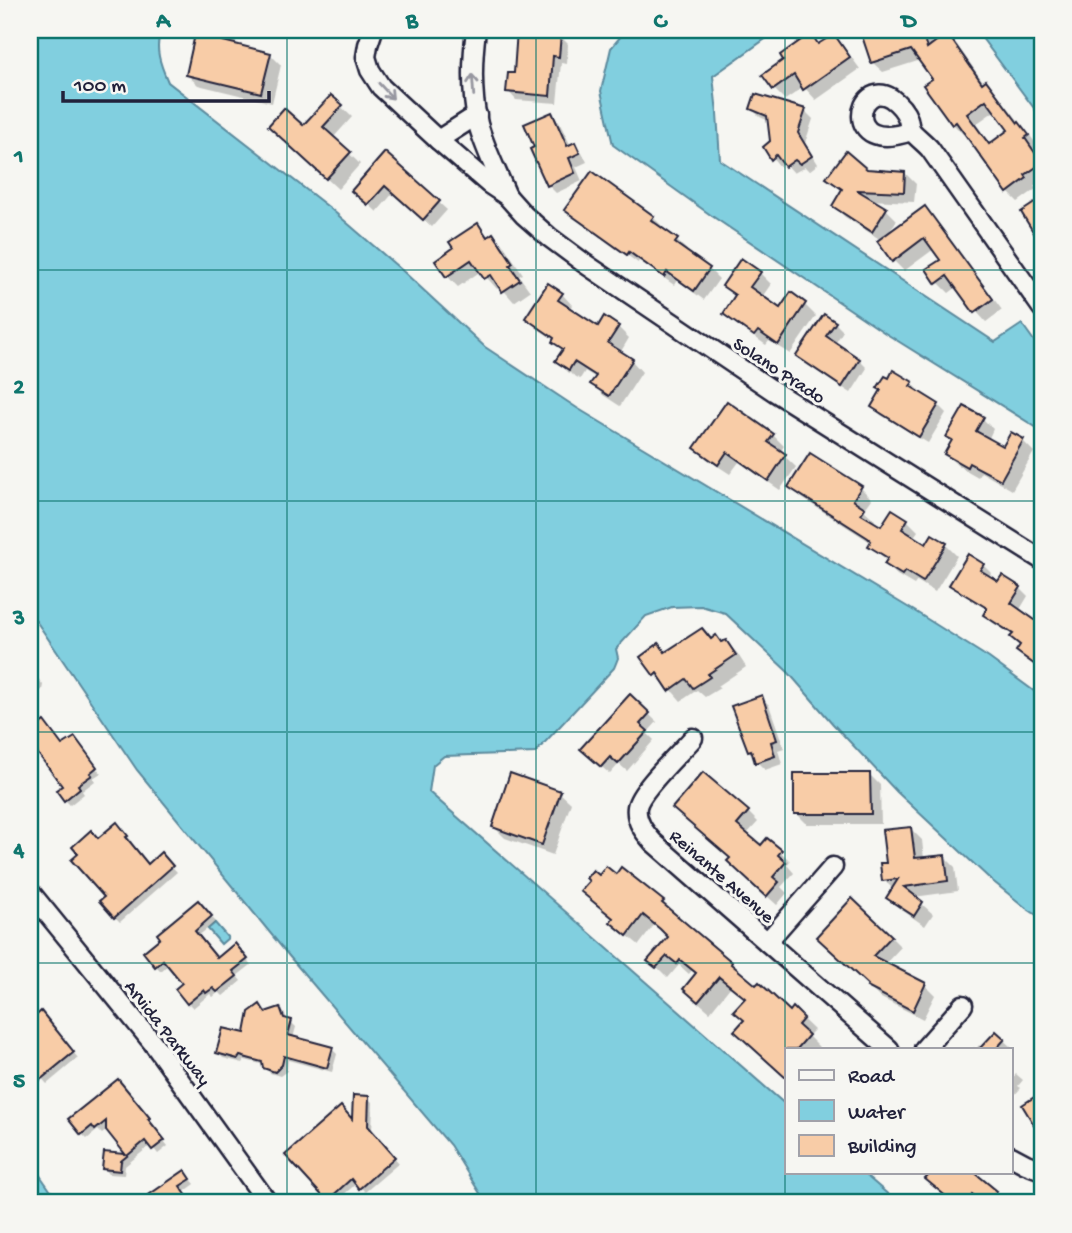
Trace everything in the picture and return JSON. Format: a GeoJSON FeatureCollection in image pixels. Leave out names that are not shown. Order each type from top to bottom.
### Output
{"type":"FeatureCollection","features":[{"type":"Feature","properties":{"kind":"street","name":"Solano Prado"},"geometry":{"type":"LineString","coordinates":[[373,30],[366,57],[377,82],[438,140],[489,184],[508,196],[538,228],[584,263],[775,391],[1042,560]]}},
{"type":"Feature","properties":{"kind":"street","name":"Solano Prado"},"geometry":{"type":"LineString","coordinates":[[476,30],[472,70],[477,116],[486,148],[508,196]]}},
{"type":"Feature","properties":{"kind":"street"},"geometry":{"type":"LineString","coordinates":[[438,140],[477,116]]}},
{"type":"Feature","properties":{"kind":"street"},"geometry":{"type":"LineString","coordinates":[[911,131],[930,149],[1042,308]]}},
{"type":"Feature","properties":{"kind":"street","name":"Reinante Avenue"},"geometry":{"type":"LineString","coordinates":[[693,738],[645,790],[637,808],[639,822],[653,842],[888,1048]]}},
{"type":"Feature","properties":{"kind":"street","name":"Reinante Avenue"},"geometry":{"type":"LineString","coordinates":[[767,942],[833,867]]}},
{"type":"Feature","properties":{"kind":"street","name":"Arvida Parkway"},"geometry":{"type":"LineString","coordinates":[[30,892],[153,1043],[268,1203]]}},
{"type":"Feature","properties":{"kind":"street"},"geometry":{"type":"LineString","coordinates":[[925,1048],[963,1005]]}},
{"type":"Feature","properties":{"kind":"street"},"geometry":{"type":"LineString","coordinates":[[1012,1157],[1042,1170]]}},
{"type":"Feature","properties":{"kind":"water"},"geometry":{"type":"Polygon","coordinates":[[[30,30],[162,30],[158,50],[168,82],[331,209],[485,347],[577,408],[916,612],[989,658],[1042,697],[1041,918],[990,879],[897,792],[788,672],[725,613],[701,606],[672,607],[646,616],[616,649],[618,658],[614,668],[535,753],[444,756],[433,765],[429,792],[785,1104],[785,1174],[864,1174],[898,1203],[486,1203],[450,1145],[289,956],[137,770],[30,612],[30,30]]]}},
{"type":"Feature","properties":{"kind":"water"},"geometry":{"type":"Polygon","coordinates":[[[626,30],[778,30],[713,76],[720,160],[995,342],[1022,324],[1042,352],[1042,431],[885,333],[712,216],[613,145],[601,91],[611,48],[626,30]]]}},
{"type":"Feature","properties":{"kind":"water"},"geometry":{"type":"Polygon","coordinates":[[[976,30],[1042,30],[1042,119],[976,30]]]}},
{"type":"Feature","properties":{"kind":"water"},"geometry":{"type":"Polygon","coordinates":[[[215,923],[228,938],[221,944],[208,929],[215,923]]]}},
{"type":"Feature","properties":{"kind":"water"},"geometry":{"type":"Polygon","coordinates":[[[30,1161],[59,1203],[30,1203],[30,1161]]]}},
{"type":"Feature","properties":{"kind":"building"},"geometry":{"type":"Polygon","coordinates":[[[196,30],[226,30],[223,41],[271,53],[261,93],[186,75],[196,30]]]}},
{"type":"Feature","properties":{"kind":"building"},"geometry":{"type":"Polygon","coordinates":[[[517,30],[561,34],[559,57],[553,56],[550,96],[506,92],[508,73],[514,73],[517,30]]]}},
{"type":"Feature","properties":{"kind":"building"},"geometry":{"type":"Polygon","coordinates":[[[860,30],[921,30],[927,48],[947,33],[982,83],[986,80],[1029,135],[1025,138],[1042,163],[1007,193],[956,122],[952,125],[923,85],[932,79],[911,50],[871,63],[860,30]],[[986,100],[967,114],[989,144],[1008,130],[986,100]]]}},
{"type":"Feature","properties":{"kind":"building"},"geometry":{"type":"Polygon","coordinates":[[[811,33],[818,44],[834,34],[850,57],[803,90],[794,75],[773,90],[762,75],[783,60],[780,55],[811,33]]]}},
{"type":"Feature","properties":{"kind":"building"},"geometry":{"type":"Polygon","coordinates":[[[755,94],[806,109],[798,133],[812,156],[800,164],[795,160],[785,167],[776,155],[771,160],[763,147],[770,141],[767,116],[750,109],[755,94]]]}},
{"type":"Feature","properties":{"kind":"building"},"geometry":{"type":"Polygon","coordinates":[[[331,95],[343,105],[323,127],[351,152],[326,179],[268,126],[284,108],[303,125],[331,95]]]}},
{"type":"Feature","properties":{"kind":"building"},"geometry":{"type":"Polygon","coordinates":[[[552,112],[567,146],[575,142],[580,153],[569,158],[575,173],[547,186],[530,149],[534,147],[524,124],[552,112]]]}},
{"type":"Feature","properties":{"kind":"building"},"geometry":{"type":"Polygon","coordinates":[[[846,151],[867,169],[905,172],[904,192],[857,190],[887,208],[872,232],[832,206],[842,189],[826,178],[846,151]]]}},
{"type":"Feature","properties":{"kind":"building"},"geometry":{"type":"Polygon","coordinates":[[[385,152],[440,201],[423,220],[385,186],[368,205],[351,191],[385,152]]]}},
{"type":"Feature","properties":{"kind":"building"},"geometry":{"type":"Polygon","coordinates":[[[592,171],[654,216],[651,220],[678,239],[675,243],[710,268],[694,291],[667,272],[664,277],[629,252],[627,255],[564,210],[592,171]]]}},
{"type":"Feature","properties":{"kind":"building"},"geometry":{"type":"Polygon","coordinates":[[[1042,198],[1042,246],[1021,212],[1042,198]]]}},
{"type":"Feature","properties":{"kind":"building"},"geometry":{"type":"Polygon","coordinates":[[[925,206],[993,299],[974,313],[947,276],[936,284],[926,269],[940,260],[924,238],[892,262],[877,241],[925,206]]]}},
{"type":"Feature","properties":{"kind":"building"},"geometry":{"type":"Polygon","coordinates":[[[478,223],[487,237],[493,233],[513,263],[510,265],[520,280],[502,292],[491,275],[484,279],[471,260],[446,277],[435,261],[453,248],[449,242],[478,223]]]}},
{"type":"Feature","properties":{"kind":"building"},"geometry":{"type":"Polygon","coordinates":[[[741,258],[761,272],[750,287],[780,308],[791,292],[806,303],[778,345],[758,331],[754,336],[723,314],[735,295],[722,286],[741,258]]]}},
{"type":"Feature","properties":{"kind":"building"},"geometry":{"type":"Polygon","coordinates":[[[548,283],[563,293],[558,300],[598,326],[604,316],[619,326],[608,343],[633,359],[609,396],[590,384],[596,376],[574,362],[569,370],[555,361],[563,349],[552,342],[554,338],[525,318],[548,283]]]}},
{"type":"Feature","properties":{"kind":"building"},"geometry":{"type":"Polygon","coordinates":[[[824,314],[836,322],[826,336],[860,359],[842,387],[796,356],[824,314]]]}},
{"type":"Feature","properties":{"kind":"building"},"geometry":{"type":"Polygon","coordinates":[[[893,370],[913,382],[910,386],[939,404],[919,437],[871,407],[881,390],[877,388],[885,376],[889,378],[893,370]]]}},
{"type":"Feature","properties":{"kind":"building"},"geometry":{"type":"Polygon","coordinates":[[[727,401],[774,434],[768,442],[786,454],[768,481],[727,452],[718,465],[694,448],[727,401]]]}},
{"type":"Feature","properties":{"kind":"building"},"geometry":{"type":"Polygon","coordinates":[[[964,406],[984,417],[976,431],[1003,446],[1011,432],[1024,439],[1001,480],[969,463],[967,467],[944,454],[952,440],[946,437],[964,406]]]}},
{"type":"Feature","properties":{"kind":"building"},"geometry":{"type":"Polygon","coordinates":[[[810,453],[862,486],[853,500],[865,508],[861,514],[881,526],[892,509],[908,519],[902,529],[926,544],[932,534],[947,543],[923,582],[905,571],[902,575],[884,564],[888,558],[868,546],[871,541],[868,538],[788,487],[810,453]]]}},
{"type":"Feature","properties":{"kind":"building"},"geometry":{"type":"Polygon","coordinates":[[[968,554],[984,564],[980,570],[998,581],[1002,575],[1021,587],[1011,603],[1042,625],[1042,670],[1016,651],[1020,645],[1010,637],[1013,634],[983,615],[987,608],[949,585],[968,554]]]}},
{"type":"Feature","properties":{"kind":"building"},"geometry":{"type":"Polygon","coordinates":[[[702,628],[711,639],[716,635],[721,642],[726,640],[736,655],[693,688],[686,679],[669,691],[657,673],[654,676],[640,657],[659,643],[665,652],[702,628]]]}},
{"type":"Feature","properties":{"kind":"building"},"geometry":{"type":"Polygon","coordinates":[[[630,694],[650,713],[640,724],[648,731],[618,764],[610,757],[601,767],[580,749],[630,694]]]}},
{"type":"Feature","properties":{"kind":"building"},"geometry":{"type":"Polygon","coordinates":[[[762,695],[777,740],[771,742],[775,756],[755,763],[731,706],[762,695]]]}},
{"type":"Feature","properties":{"kind":"building"},"geometry":{"type":"Polygon","coordinates":[[[44,721],[62,745],[75,737],[97,767],[90,773],[92,775],[78,785],[80,788],[64,801],[56,790],[62,786],[30,743],[30,732],[44,721]]]}},
{"type":"Feature","properties":{"kind":"building"},"geometry":{"type":"Polygon","coordinates":[[[703,772],[749,811],[737,825],[761,845],[767,838],[782,850],[778,855],[786,862],[773,877],[779,882],[766,897],[727,861],[730,858],[672,808],[703,772]]]}},
{"type":"Feature","properties":{"kind":"building"},"geometry":{"type":"Polygon","coordinates":[[[510,773],[561,791],[542,845],[492,827],[510,773]]]}},
{"type":"Feature","properties":{"kind":"building"},"geometry":{"type":"Polygon","coordinates":[[[794,773],[870,773],[871,814],[794,814],[794,773]]]}},
{"type":"Feature","properties":{"kind":"building"},"geometry":{"type":"Polygon","coordinates":[[[117,822],[148,864],[161,852],[173,866],[114,918],[99,901],[104,897],[71,860],[78,854],[72,847],[91,830],[98,838],[117,822]]]}},
{"type":"Feature","properties":{"kind":"building"},"geometry":{"type":"Polygon","coordinates":[[[911,827],[915,858],[945,855],[948,881],[904,887],[923,902],[914,916],[886,898],[898,879],[882,881],[880,863],[886,863],[882,830],[911,827]]]}},
{"type":"Feature","properties":{"kind":"building"},"geometry":{"type":"Polygon","coordinates":[[[606,866],[616,874],[621,867],[664,901],[662,903],[756,985],[759,982],[790,1011],[793,1007],[804,1018],[798,1025],[809,1035],[798,1048],[785,1048],[785,1077],[734,1031],[744,1020],[733,1011],[745,998],[719,977],[698,1002],[683,989],[696,973],[680,960],[677,964],[667,956],[656,968],[647,961],[668,937],[660,929],[643,915],[627,936],[610,922],[613,918],[580,891],[589,881],[586,878],[593,870],[599,875],[606,866]]]}},
{"type":"Feature","properties":{"kind":"building"},"geometry":{"type":"Polygon","coordinates":[[[852,898],[892,936],[873,956],[926,983],[913,1011],[867,987],[868,985],[816,937],[852,898]]]}},
{"type":"Feature","properties":{"kind":"building"},"geometry":{"type":"Polygon","coordinates":[[[198,900],[212,916],[195,931],[217,958],[235,943],[248,959],[233,971],[237,976],[217,992],[213,988],[206,993],[204,990],[187,1004],[175,989],[182,983],[163,960],[155,967],[143,952],[160,938],[157,934],[198,900]]]}},
{"type":"Feature","properties":{"kind":"building"},"geometry":{"type":"Polygon","coordinates":[[[260,1004],[265,1012],[280,1007],[284,1018],[292,1020],[288,1035],[333,1047],[327,1068],[284,1056],[282,1065],[275,1072],[263,1068],[262,1062],[216,1053],[223,1028],[245,1033],[249,1012],[260,1004]]]}},
{"type":"Feature","properties":{"kind":"building"},"geometry":{"type":"Polygon","coordinates":[[[41,1011],[74,1052],[40,1080],[30,1068],[30,1021],[41,1011]]]}},
{"type":"Feature","properties":{"kind":"building"},"geometry":{"type":"Polygon","coordinates":[[[996,1031],[1005,1039],[997,1048],[980,1048],[996,1031]]]}},
{"type":"Feature","properties":{"kind":"building"},"geometry":{"type":"Polygon","coordinates":[[[118,1079],[165,1140],[152,1150],[145,1141],[121,1161],[120,1171],[102,1169],[104,1152],[125,1154],[106,1130],[106,1121],[95,1130],[92,1126],[81,1135],[68,1119],[118,1079]]]}},
{"type":"Feature","properties":{"kind":"building"},"geometry":{"type":"Polygon","coordinates":[[[353,1095],[369,1096],[368,1126],[395,1157],[359,1189],[351,1179],[327,1201],[285,1155],[341,1106],[352,1119],[353,1095]]]}},
{"type":"Feature","properties":{"kind":"building"},"geometry":{"type":"Polygon","coordinates":[[[1036,1096],[1042,1107],[1042,1138],[1022,1105],[1036,1096]]]}},
{"type":"Feature","properties":{"kind":"building"},"geometry":{"type":"Polygon","coordinates":[[[185,1170],[191,1179],[180,1186],[192,1203],[137,1203],[185,1170]]]}},
{"type":"Feature","properties":{"kind":"building"},"geometry":{"type":"Polygon","coordinates":[[[930,1174],[976,1174],[997,1191],[987,1203],[973,1195],[966,1203],[954,1203],[925,1179],[930,1174]]]}}]}
